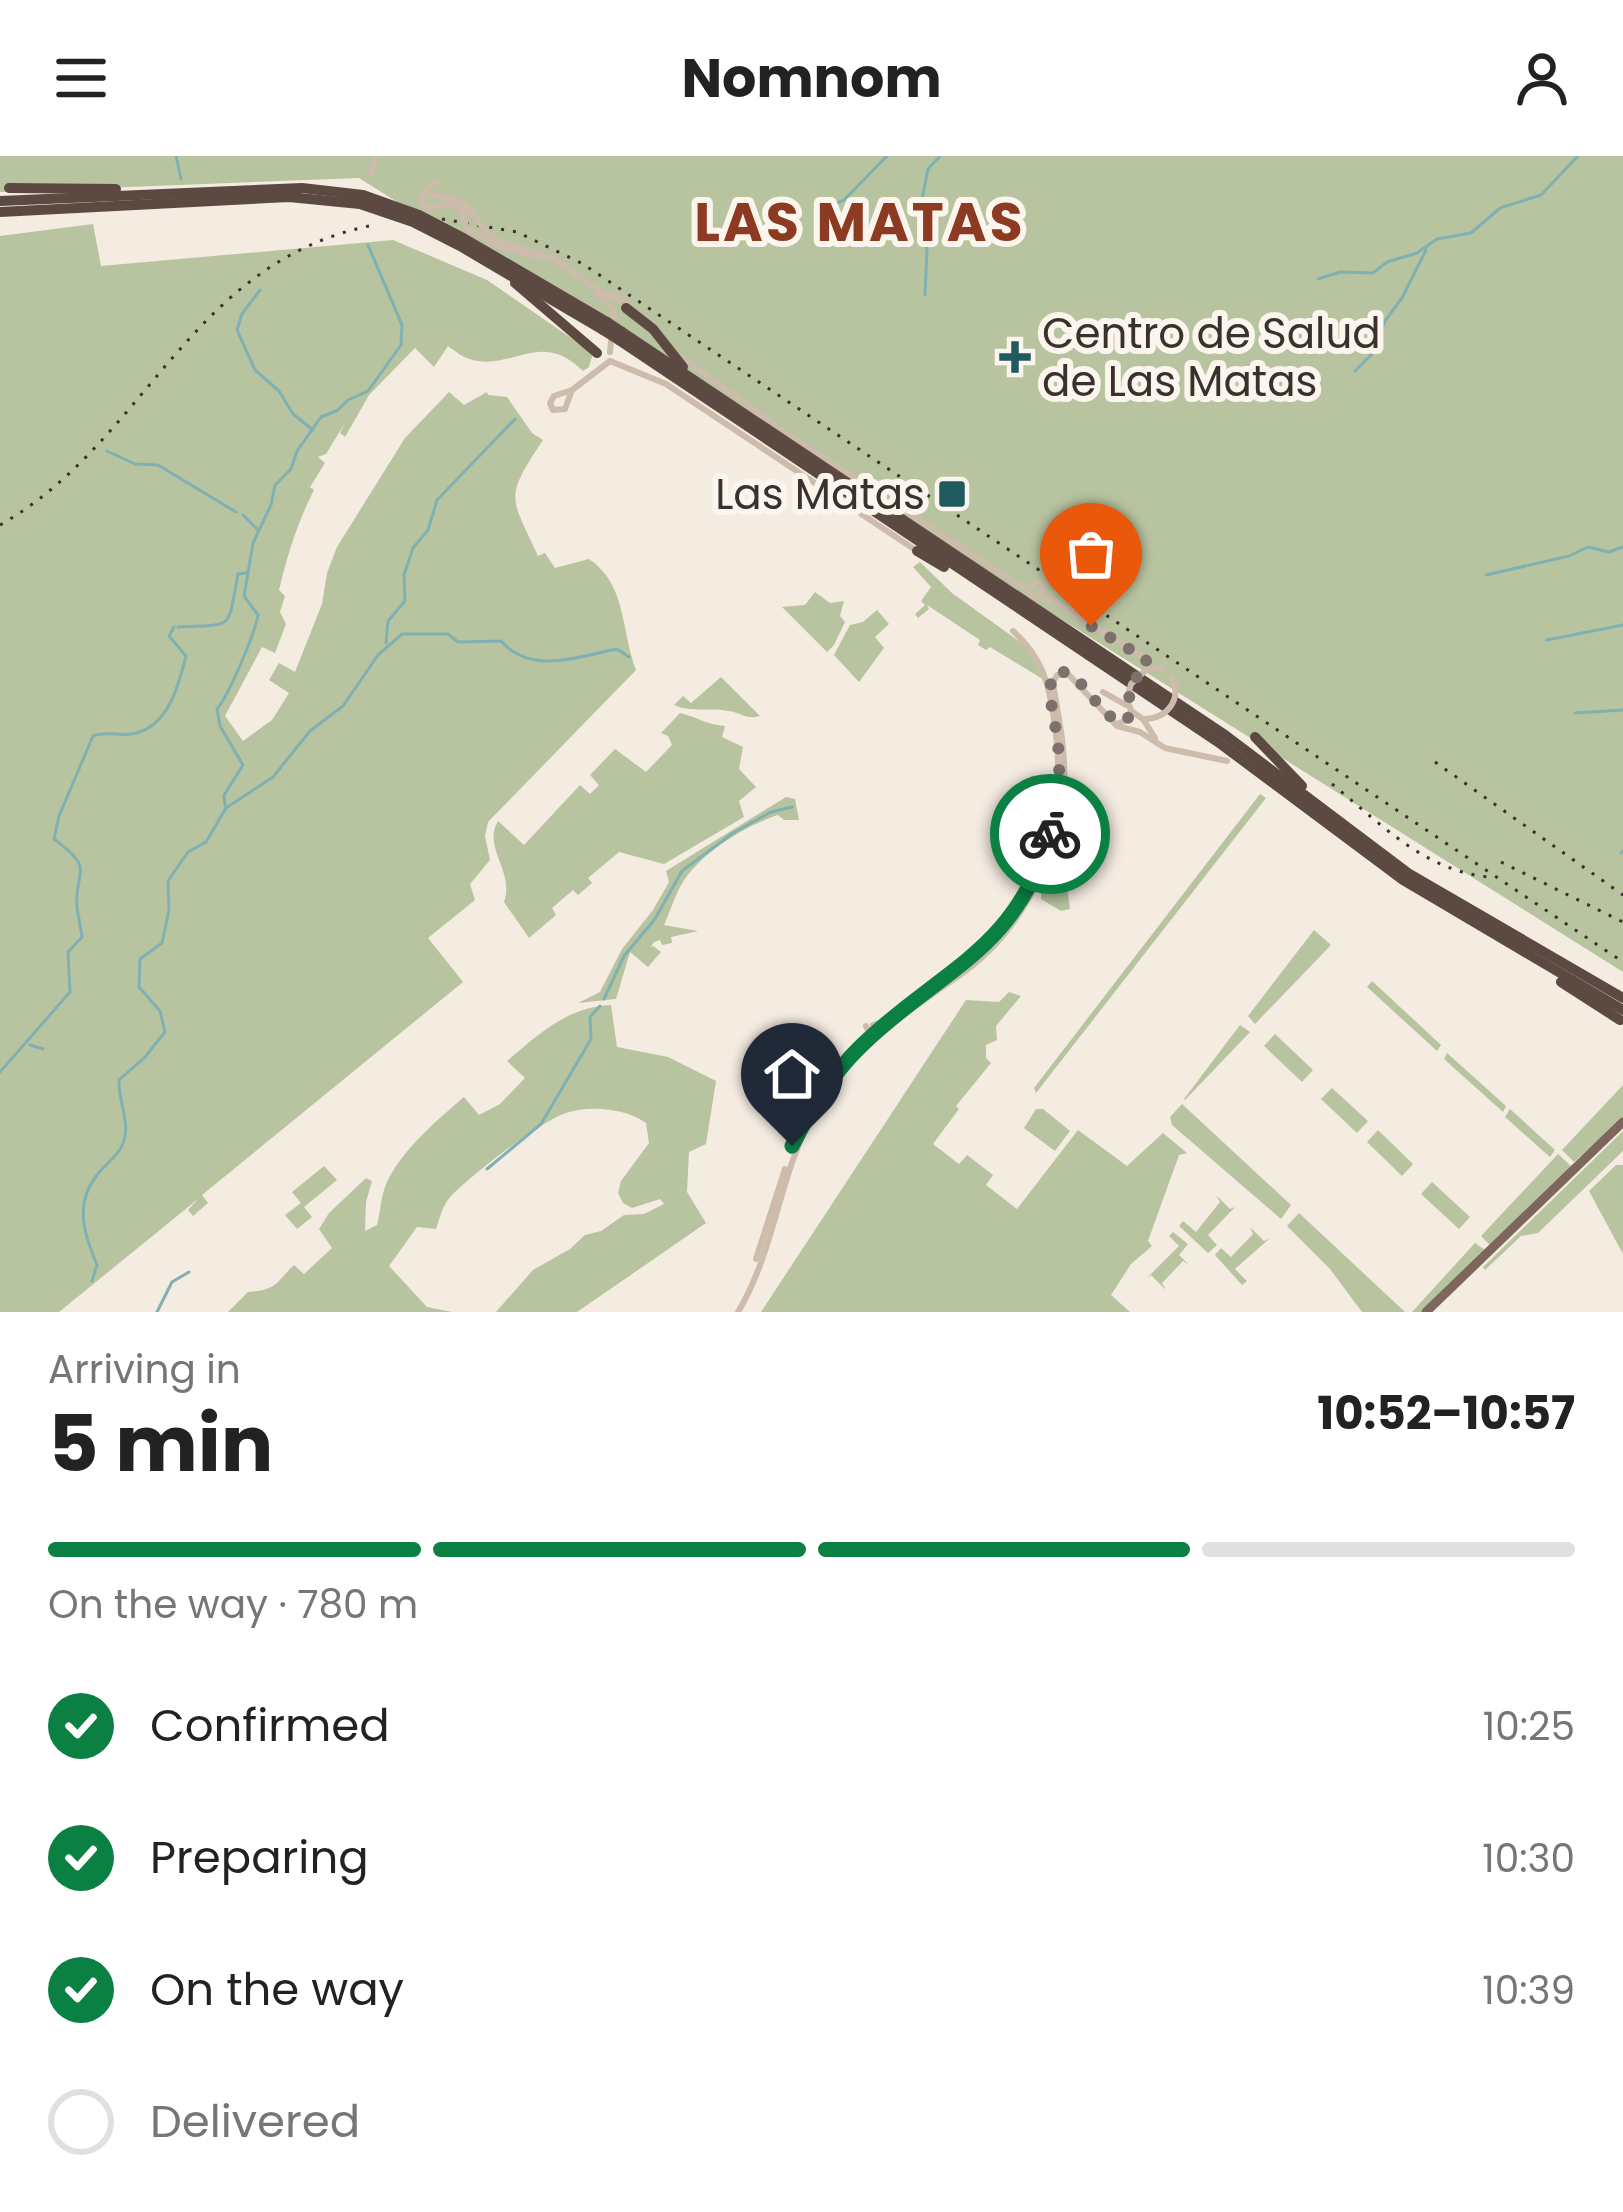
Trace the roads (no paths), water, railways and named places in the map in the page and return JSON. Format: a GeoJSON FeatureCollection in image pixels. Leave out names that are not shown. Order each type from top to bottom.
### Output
{"type":"FeatureCollection","features":[{"type":"Feature","properties":{"kind":"highway"},"geometry":{"type":"LineString","coordinates":[[9,188],[128,188],[148,194]]}},
{"type":"Feature","properties":{"kind":"highway"},"geometry":{"type":"LineString","coordinates":[[0,201],[302,188],[362,195],[435,223],[615,319],[1234,754],[1431,904],[1622,1015]]}},
{"type":"Feature","properties":{"kind":"highway"},"geometry":{"type":"LineString","coordinates":[[0,212],[304,197],[360,204],[404,219],[520,278],[615,319],[782,440],[1225,735],[1408,873],[1623,998]]}},
{"type":"Feature","properties":{"kind":"highway"},"geometry":{"type":"LineString","coordinates":[[404,219],[522,288],[604,356]]}},
{"type":"Feature","properties":{"kind":"highway"},"geometry":{"type":"LineString","coordinates":[[615,319],[648,324],[682,366],[782,440]]}},
{"type":"Feature","properties":{"kind":"highway"},"geometry":{"type":"LineString","coordinates":[[917,551],[1106,666]]}},
{"type":"Feature","properties":{"kind":"highway"},"geometry":{"type":"LineString","coordinates":[[1255,737],[1304,787],[1499,928]]}},
{"type":"Feature","properties":{"kind":"main road"},"geometry":{"type":"LineString","coordinates":[[1429,1312],[1623,1125]]}},
{"type":"Feature","properties":{"kind":"street"},"geometry":{"type":"LineString","coordinates":[[371,173],[376,156]]}},
{"type":"Feature","properties":{"kind":"street"},"geometry":{"type":"LineString","coordinates":[[432,196],[460,201],[498,242],[551,258],[615,319],[910,517],[1028,587],[1031,596],[1042,593],[1162,668],[1172,677],[1175,697],[1169,710],[1157,718],[1136,713],[1103,692]]}},
{"type":"Feature","properties":{"kind":"street"},"geometry":{"type":"LineString","coordinates":[[468,212],[466,228],[498,246],[563,269],[615,319]]}},
{"type":"Feature","properties":{"kind":"street"},"geometry":{"type":"LineString","coordinates":[[564,398],[604,356],[615,319]]}},
{"type":"Feature","properties":{"kind":"street"},"geometry":{"type":"LineString","coordinates":[[604,356],[681,393],[917,551]]}},
{"type":"Feature","properties":{"kind":"street"},"geometry":{"type":"LineString","coordinates":[[1042,593],[1138,653],[1146,659],[1147,669]]}},
{"type":"Feature","properties":{"kind":"street"},"geometry":{"type":"LineString","coordinates":[[736,1312],[792,1146],[831,1080],[876,1031],[978,955],[1010,919],[1032,883],[1052,829],[1058,790],[1056,713],[1042,664],[1013,631]]}},
{"type":"Feature","properties":{"kind":"street"},"geometry":{"type":"LineString","coordinates":[[1161,745],[1127,698],[1131,684],[1147,669],[1162,668]]}},
{"type":"Feature","properties":{"kind":"street"},"geometry":{"type":"LineString","coordinates":[[1050,691],[1052,676],[1064,671],[1076,678],[1113,721],[1125,723],[1136,713]]}},
{"type":"Feature","properties":{"kind":"street"},"geometry":{"type":"LineString","coordinates":[[876,1031],[981,958],[1037,885],[1054,838],[1064,786],[1053,683],[1057,675],[1069,675],[1117,726],[1135,729],[1161,745],[1227,761]]}},
{"type":"Feature","properties":{"kind":"street"},"geometry":{"type":"LineString","coordinates":[[1101,713],[1119,725],[1136,713]]}},
{"type":"Feature","properties":{"kind":"waterway"},"geometry":{"type":"LineString","coordinates":[[176,156],[181,179]]}},
{"type":"Feature","properties":{"kind":"waterway"},"geometry":{"type":"LineString","coordinates":[[827,207],[844,200],[887,156]]}},
{"type":"Feature","properties":{"kind":"waterway"},"geometry":{"type":"LineString","coordinates":[[925,295],[927,249],[919,226],[921,204],[928,169],[940,156]]}},
{"type":"Feature","properties":{"kind":"waterway"},"geometry":{"type":"LineString","coordinates":[[1318,279],[1340,272],[1373,273],[1437,239],[1471,233],[1500,208],[1541,195],[1578,156]]}},
{"type":"Feature","properties":{"kind":"waterway"},"geometry":{"type":"LineString","coordinates":[[225,806],[224,795],[243,765],[220,726],[217,709],[256,624],[258,615],[244,596],[253,543],[275,485],[291,469],[297,451],[321,417],[368,391],[401,345],[402,325],[368,245]]}},
{"type":"Feature","properties":{"kind":"waterway"},"geometry":{"type":"LineString","coordinates":[[1355,371],[1373,353],[1385,321],[1426,250]]}},
{"type":"Feature","properties":{"kind":"waterway"},"geometry":{"type":"LineString","coordinates":[[260,290],[242,314],[237,330],[255,370],[313,430]]}},
{"type":"Feature","properties":{"kind":"waterway"},"geometry":{"type":"LineString","coordinates":[[386,643],[388,621],[405,601],[404,575],[413,548],[428,530],[437,500],[515,419]]}},
{"type":"Feature","properties":{"kind":"waterway"},"geometry":{"type":"LineString","coordinates":[[107,451],[135,464],[158,465],[236,512]]}},
{"type":"Feature","properties":{"kind":"waterway"},"geometry":{"type":"LineString","coordinates":[[243,515],[258,530]]}},
{"type":"Feature","properties":{"kind":"waterway"},"geometry":{"type":"LineString","coordinates":[[1486,575],[1569,556],[1588,547],[1609,552],[1623,547]]}},
{"type":"Feature","properties":{"kind":"waterway"},"geometry":{"type":"LineString","coordinates":[[178,627],[225,621],[238,574],[246,573]]}},
{"type":"Feature","properties":{"kind":"waterway"},"geometry":{"type":"LineString","coordinates":[[1547,640],[1623,625]]}},
{"type":"Feature","properties":{"kind":"waterway"},"geometry":{"type":"LineString","coordinates":[[0,1072],[70,992],[68,952],[82,937],[77,907],[80,871],[75,858],[54,839],[59,816],[93,736],[144,730],[170,704],[186,656],[169,636],[174,627]]}},
{"type":"Feature","properties":{"kind":"waterway"},"geometry":{"type":"LineString","coordinates":[[92,1281],[97,1265],[85,1231],[85,1197],[125,1138],[119,1080],[165,1032],[160,1011],[139,987],[140,959],[162,943],[169,910],[168,881],[188,852],[206,842],[226,808],[273,777],[310,731],[343,706],[378,655],[402,634],[448,634],[458,642],[501,641],[513,652],[541,661],[617,649],[629,657]]}},
{"type":"Feature","properties":{"kind":"waterway"},"geometry":{"type":"LineString","coordinates":[[1575,713],[1623,710]]}},
{"type":"Feature","properties":{"kind":"waterway"},"geometry":{"type":"LineString","coordinates":[[604,999],[624,956],[655,919],[682,871],[733,833],[771,812],[792,807]]}},
{"type":"Feature","properties":{"kind":"waterway"},"geometry":{"type":"LineString","coordinates":[[487,1169],[541,1124],[591,1039],[590,1017],[600,1006]]}},
{"type":"Feature","properties":{"kind":"waterway"},"geometry":{"type":"LineString","coordinates":[[30,1045],[43,1049]]}},
{"type":"Feature","properties":{"kind":"waterway"},"geometry":{"type":"LineString","coordinates":[[157,1312],[172,1282],[189,1272]]}},
{"type":"Feature","properties":{"kind":"railway"},"geometry":{"type":"LineString","coordinates":[[442,219],[517,232],[583,264],[1623,962]]}},
{"type":"Feature","properties":{"kind":"railway"},"geometry":{"type":"LineString","coordinates":[[0,525],[51,490],[213,314],[258,275],[311,245],[374,225]]}},
{"type":"Feature","properties":{"kind":"railway"},"geometry":{"type":"LineString","coordinates":[[1435,762],[1623,895]]}},
{"type":"Feature","properties":{"kind":"railway"},"geometry":{"type":"LineString","coordinates":[[1332,784],[1423,855],[1489,877]]}},
{"type":"Feature","properties":{"kind":"railway"},"geometry":{"type":"LineString","coordinates":[[1501,862],[1623,922]]}},
{"type":"Feature","properties":{"kind":"place","name":"Centro de Salud de Las Matas"},"geometry":{"type":"Point","coordinates":[1015,357]}},
{"type":"Feature","properties":{"kind":"place","name":"Las Matas"},"geometry":{"type":"Point","coordinates":[952,494]}},
{"type":"Feature","properties":{"kind":"district","name":"LAS MATAS"},"geometry":{"type":"Point","coordinates":[860,222]}}]}
